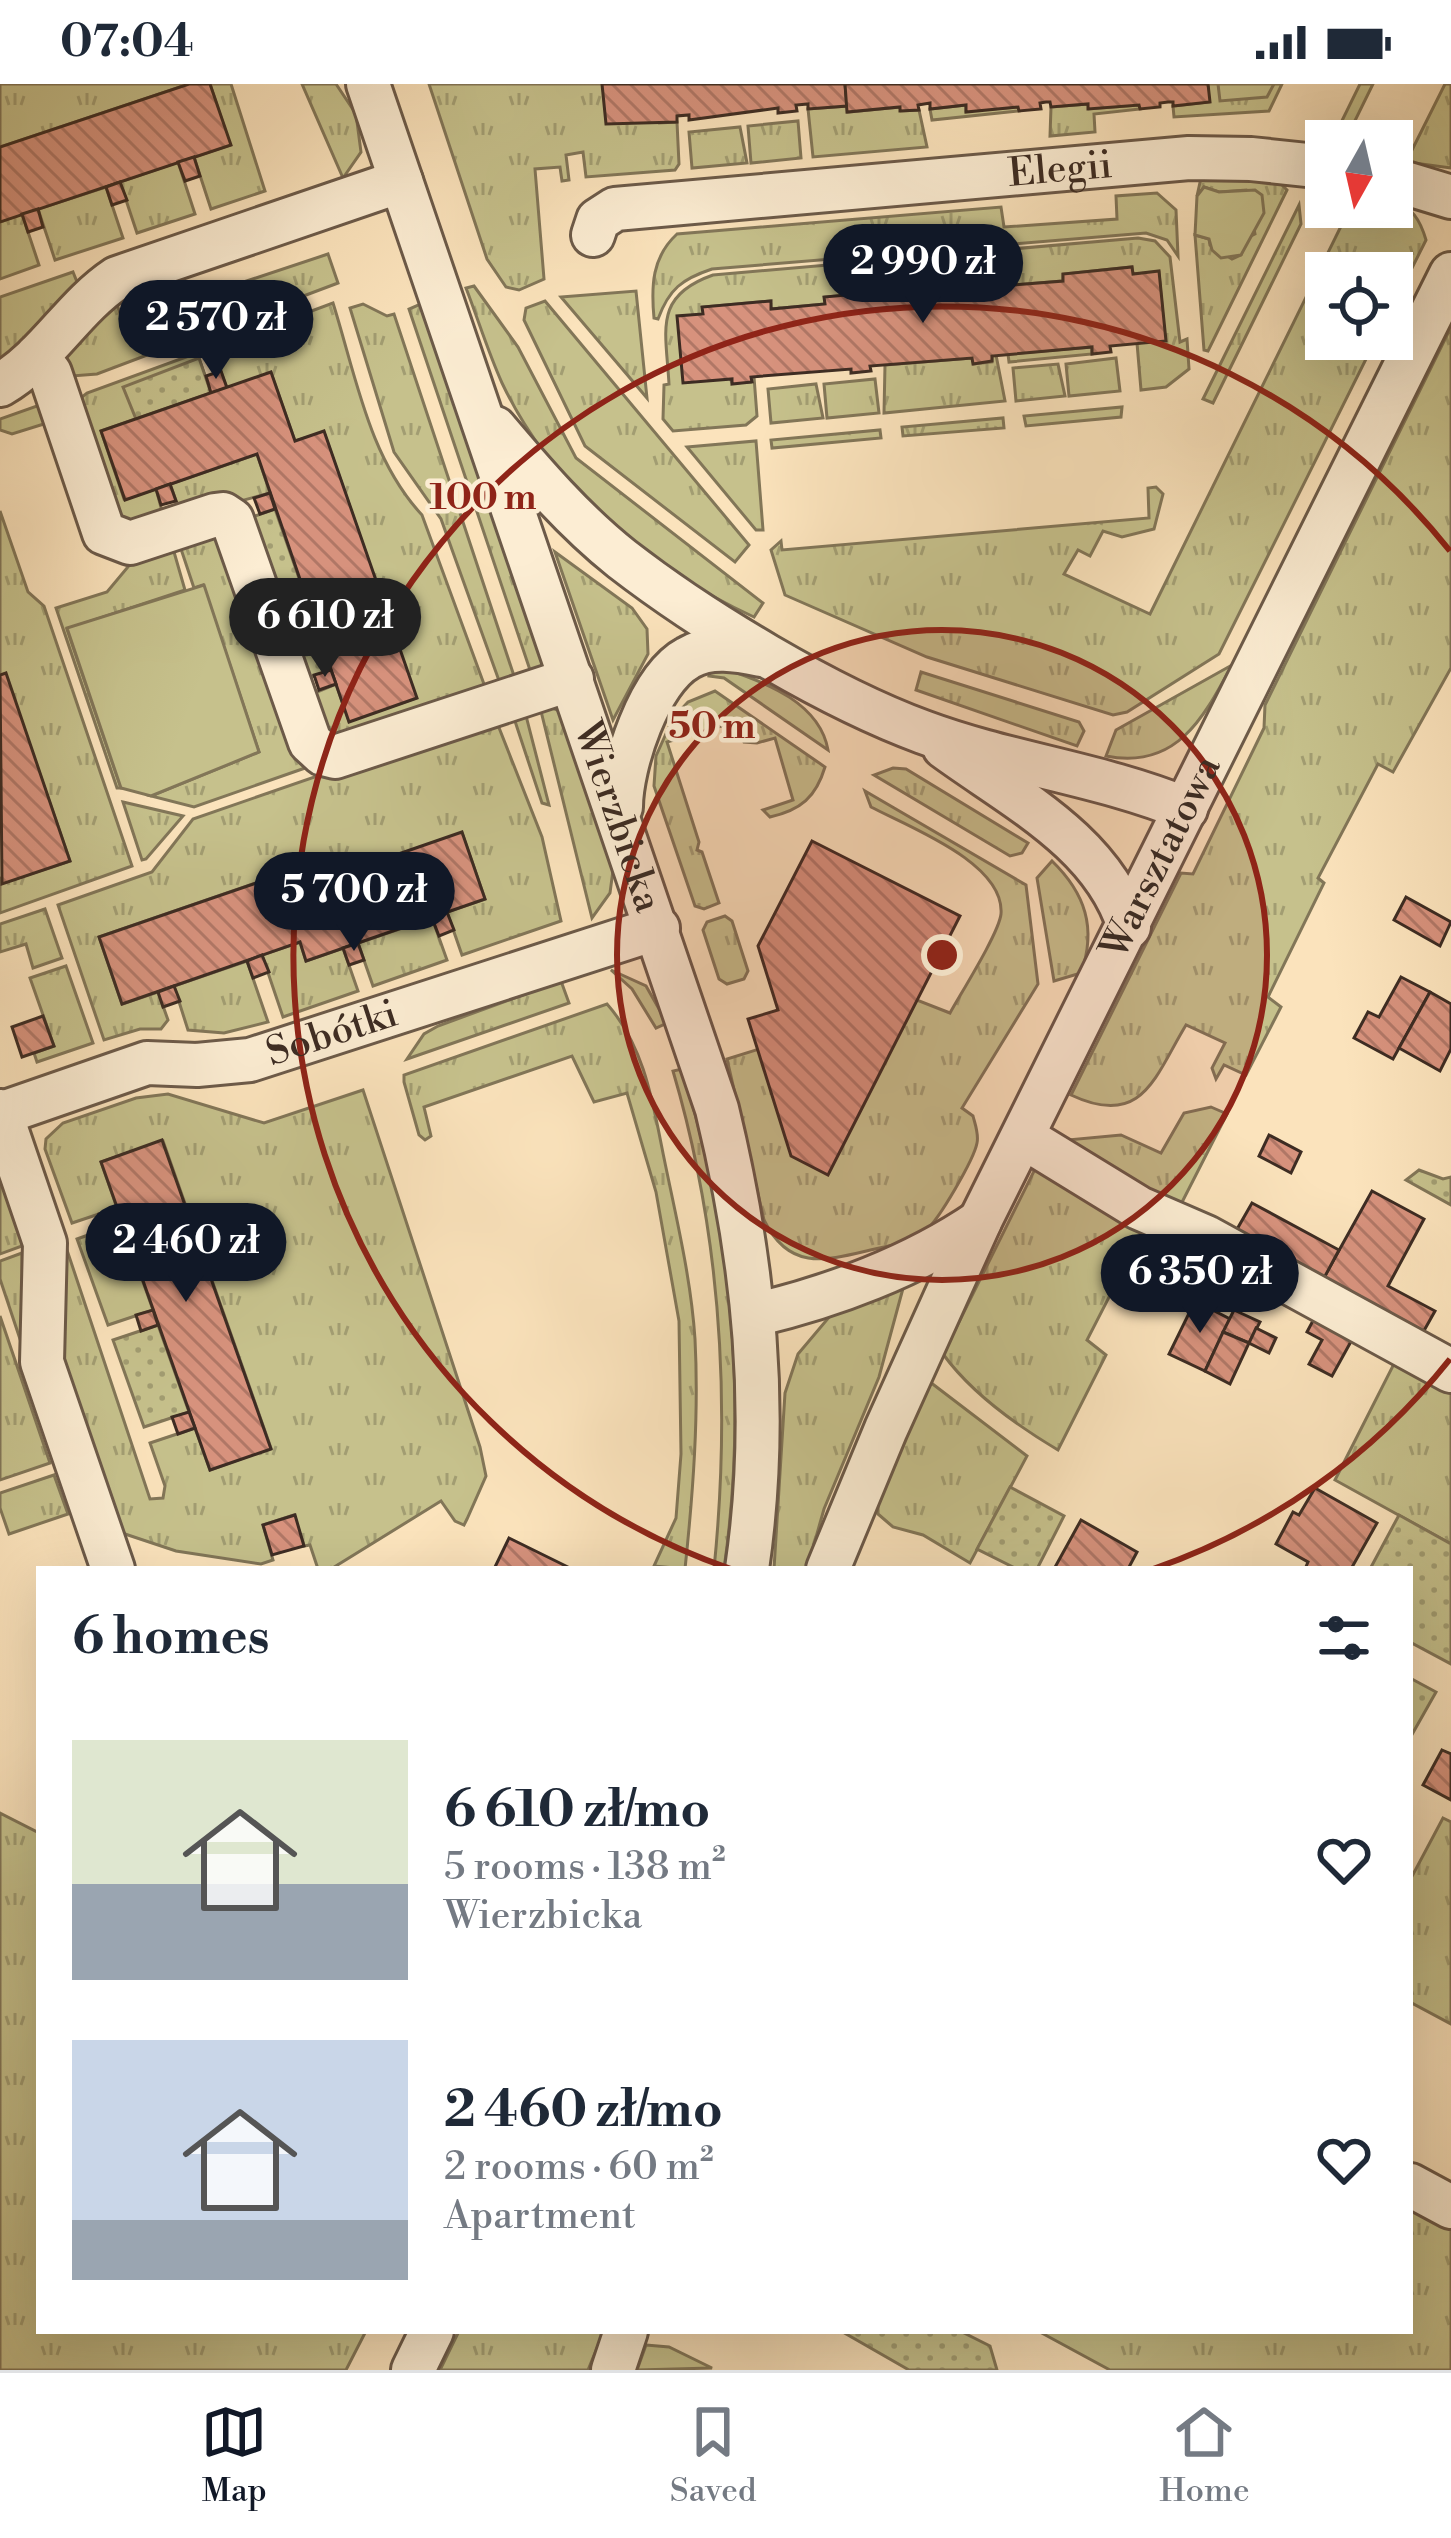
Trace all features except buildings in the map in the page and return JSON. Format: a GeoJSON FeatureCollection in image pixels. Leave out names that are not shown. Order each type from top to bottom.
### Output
{"type":"FeatureCollection","features":[{"type":"Feature","properties":{"kind":"street","name":"Wierzbicka"},"geometry":{"type":"LineString","coordinates":[[368,84],[716,1109],[746,1244],[754,1315],[758,1432],[747,1566]]}},
{"type":"Feature","properties":{"kind":"street","name":"Elegii"},"geometry":{"type":"LineString","coordinates":[[593,235],[598,220],[615,209],[1189,158],[1305,164]]}},
{"type":"Feature","properties":{"kind":"street"},"geometry":{"type":"LineString","coordinates":[[0,385],[24,370],[116,278],[401,181]]}},
{"type":"Feature","properties":{"kind":"street"},"geometry":{"type":"LineString","coordinates":[[1413,185],[1451,197]]}},
{"type":"Feature","properties":{"kind":"street","name":"Warsztatowa"},"geometry":{"type":"LineString","coordinates":[[829,1566],[980,1221],[1451,274]]}},
{"type":"Feature","properties":{"kind":"street"},"geometry":{"type":"LineString","coordinates":[[37,356],[50,374],[104,533],[130,543],[215,515],[232,520],[310,742],[323,754],[335,757],[572,679]]}},
{"type":"Feature","properties":{"kind":"street"},"geometry":{"type":"LineString","coordinates":[[479,408],[572,514],[621,558],[779,661],[924,733],[1113,782],[1186,809]]}},
{"type":"Feature","properties":{"kind":"street"},"geometry":{"type":"LineString","coordinates":[[620,822],[624,767],[632,742],[670,672],[686,658],[706,651],[759,654],[779,661]]}},
{"type":"Feature","properties":{"kind":"street"},"geometry":{"type":"LineString","coordinates":[[924,733],[1071,840],[1108,880],[1122,902],[1129,927]]}},
{"type":"Feature","properties":{"kind":"street"},"geometry":{"type":"LineString","coordinates":[[1071,840],[1123,857],[1162,859]]}},
{"type":"Feature","properties":{"kind":"street","name":"Sobótki"},"geometry":{"type":"LineString","coordinates":[[0,1113],[147,1063],[209,1065],[250,1060],[658,928]]}},
{"type":"Feature","properties":{"kind":"street"},"geometry":{"type":"LineString","coordinates":[[0,1113],[45,1244],[42,1362],[112,1566]]}},
{"type":"Feature","properties":{"kind":"street"},"geometry":{"type":"LineString","coordinates":[[1022,1137],[1138,1208],[1206,1237],[1451,1371]]}},
{"type":"Feature","properties":{"kind":"street"},"geometry":{"type":"LineString","coordinates":[[754,1315],[918,1258],[980,1221]]}},
{"type":"Feature","properties":{"kind":"street"},"geometry":{"type":"LineString","coordinates":[[1413,2187],[1451,2207]]}},
{"type":"Feature","properties":{"kind":"street"},"geometry":{"type":"LineString","coordinates":[[413,2370],[431,2334]]}},
{"type":"Feature","properties":{"kind":"street"},"geometry":{"type":"LineString","coordinates":[[613,2370],[625,2334]]}},
{"type":"Feature","properties":{"kind":"green space"},"geometry":{"type":"Polygon","coordinates":[[[0,84],[189,84],[0,147],[0,84]]]}},
{"type":"Feature","properties":{"kind":"green space"},"geometry":{"type":"Polygon","coordinates":[[[210,84],[231,84],[265,191],[211,209],[194,157],[230,145],[210,84]]]}},
{"type":"Feature","properties":{"kind":"green space"},"geometry":{"type":"Polygon","coordinates":[[[302,84],[336,84],[356,114],[361,152],[343,178],[302,84]]]}},
{"type":"Feature","properties":{"kind":"green space"},"geometry":{"type":"Polygon","coordinates":[[[429,84],[602,84],[659,123],[677,122],[679,164],[675,170],[586,177],[583,152],[566,155],[569,180],[562,181],[560,167],[535,169],[544,279],[519,290],[506,287],[487,259],[429,84]]]}},
{"type":"Feature","properties":{"kind":"green space"},"geometry":{"type":"Polygon","coordinates":[[[1208,84],[1282,84],[1269,111],[1174,117],[1173,106],[1209,102],[1208,84]]]}},
{"type":"Feature","properties":{"kind":"green space"},"geometry":{"type":"Polygon","coordinates":[[[1218,84],[1274,84],[1267,97],[1220,101],[1218,84]]]}},
{"type":"Feature","properties":{"kind":"green space"},"geometry":{"type":"Polygon","coordinates":[[[1360,84],[1373,84],[1355,120],[1342,120],[1360,84]]]}},
{"type":"Feature","properties":{"kind":"green space"},"geometry":{"type":"Polygon","coordinates":[[[1445,84],[1451,84],[1451,168],[1413,163],[1413,148],[1445,84]]]}},
{"type":"Feature","properties":{"kind":"green space"},"geometry":{"type":"Polygon","coordinates":[[[1088,104],[1089,109],[1139,105],[1140,109],[1094,114],[1095,132],[1050,136],[1051,107],[1088,104]]]}},
{"type":"Feature","properties":{"kind":"green space"},"geometry":{"type":"Polygon","coordinates":[[[966,105],[966,111],[1018,107],[1019,111],[932,120],[930,109],[966,105]]]}},
{"type":"Feature","properties":{"kind":"green space"},"geometry":{"type":"Polygon","coordinates":[[[847,106],[848,112],[919,110],[927,147],[813,157],[808,109],[847,106]]]}},
{"type":"Feature","properties":{"kind":"green space"},"geometry":{"type":"Polygon","coordinates":[[[798,121],[801,158],[751,163],[748,126],[798,121]]]}},
{"type":"Feature","properties":{"kind":"green space"},"geometry":{"type":"Polygon","coordinates":[[[740,127],[747,163],[692,168],[689,132],[740,127]]]}},
{"type":"Feature","properties":{"kind":"green space"},"geometry":{"type":"Polygon","coordinates":[[[178,162],[195,214],[137,233],[120,182],[178,162]]]}},
{"type":"Feature","properties":{"kind":"green space"},"geometry":{"type":"Polygon","coordinates":[[[1201,178],[1279,182],[1287,190],[1208,351],[1204,350],[1195,235],[1209,239],[1210,245],[1232,259],[1241,255],[1247,238],[1255,234],[1246,190],[1219,192],[1204,187],[1197,196],[1201,178]]]}},
{"type":"Feature","properties":{"kind":"green space"},"geometry":{"type":"Polygon","coordinates":[[[106,187],[123,238],[55,260],[38,209],[106,187]]]}},
{"type":"Feature","properties":{"kind":"green space"},"geometry":{"type":"Polygon","coordinates":[[[1204,187],[1219,192],[1255,190],[1262,195],[1264,213],[1241,255],[1221,258],[1209,239],[1195,235],[1197,196],[1204,187]]]}},
{"type":"Feature","properties":{"kind":"green space"},"geometry":{"type":"Polygon","coordinates":[[[1157,193],[1176,210],[1178,256],[1167,240],[1146,233],[712,269],[678,286],[658,319],[654,318],[655,273],[662,252],[677,234],[1001,207],[1004,227],[1117,219],[1116,196],[1157,193]]]}},
{"type":"Feature","properties":{"kind":"green space"},"geometry":{"type":"Polygon","coordinates":[[[1299,205],[1301,224],[1213,403],[1203,399],[1299,205]]]}},
{"type":"Feature","properties":{"kind":"green space"},"geometry":{"type":"Polygon","coordinates":[[[22,214],[39,265],[0,279],[0,222],[22,214]]]}},
{"type":"Feature","properties":{"kind":"green space"},"geometry":{"type":"Polygon","coordinates":[[[1413,214],[1426,240],[1413,266],[1413,252],[1328,252],[1340,228],[1413,228],[1413,214]]]}},
{"type":"Feature","properties":{"kind":"green space"},"geometry":{"type":"Polygon","coordinates":[[[1138,238],[1155,241],[1170,257],[1180,342],[1187,339],[1189,369],[1166,387],[1141,390],[1137,343],[1165,340],[1159,272],[1133,274],[1132,267],[1063,274],[1063,281],[1014,285],[1012,278],[944,284],[944,292],[825,297],[825,304],[771,309],[770,301],[703,307],[732,383],[751,382],[754,377],[757,416],[746,425],[673,431],[663,419],[664,385],[669,384],[667,317],[680,293],[713,275],[1138,238]]]}},
{"type":"Feature","properties":{"kind":"green space"},"geometry":{"type":"Polygon","coordinates":[[[328,254],[338,283],[97,374],[72,376],[59,351],[113,293],[123,322],[328,254]]]}},
{"type":"Feature","properties":{"kind":"green space"},"geometry":{"type":"Polygon","coordinates":[[[73,272],[77,282],[0,364],[0,297],[73,272]]]}},
{"type":"Feature","properties":{"kind":"green space"},"geometry":{"type":"Polygon","coordinates":[[[474,286],[518,347],[576,458],[763,603],[754,617],[641,550],[607,522],[548,458],[497,371],[466,288],[474,286]]]}},
{"type":"Feature","properties":{"kind":"green space"},"geometry":{"type":"Polygon","coordinates":[[[636,291],[647,398],[561,297],[636,291]]]}},
{"type":"Feature","properties":{"kind":"green space"},"geometry":{"type":"Polygon","coordinates":[[[1305,299],[1305,360],[1366,360],[1219,654],[1127,712],[1113,715],[927,657],[785,595],[771,550],[781,541],[782,550],[1149,518],[1148,488],[1156,487],[1163,494],[1154,529],[1122,537],[1103,531],[1090,556],[1078,550],[1064,574],[1150,614],[1305,299]]]}},
{"type":"Feature","properties":{"kind":"green space"},"geometry":{"type":"Polygon","coordinates":[[[545,301],[749,545],[735,562],[585,446],[524,320],[526,308],[545,301]]]}},
{"type":"Feature","properties":{"kind":"green space"},"geometry":{"type":"Polygon","coordinates":[[[333,303],[377,442],[404,493],[422,515],[488,695],[335,741],[305,697],[336,684],[349,721],[416,698],[324,432],[295,441],[271,373],[227,388],[212,348],[333,303]]]}},
{"type":"Feature","properties":{"kind":"green space"},"geometry":{"type":"Polygon","coordinates":[[[423,303],[542,659],[541,671],[533,679],[409,309],[423,303]]]}},
{"type":"Feature","properties":{"kind":"green space"},"geometry":{"type":"Polygon","coordinates":[[[363,304],[387,316],[394,314],[517,685],[502,689],[441,519],[394,452],[350,308],[363,304]]]}},
{"type":"Feature","properties":{"kind":"green space"},"geometry":{"type":"Polygon","coordinates":[[[1451,327],[1451,668],[1393,772],[1378,764],[1318,878],[1324,883],[1268,997],[1281,1007],[1246,1075],[1224,1065],[1216,1079],[1212,1068],[1225,1043],[1186,1025],[1155,1079],[1131,1101],[1115,1106],[1095,1104],[1071,1095],[1181,873],[1193,874],[1264,728],[1265,705],[1451,327]]]}},
{"type":"Feature","properties":{"kind":"green space"},"geometry":{"type":"Polygon","coordinates":[[[1092,347],[1092,354],[1009,362],[1008,354],[1092,347]]]}},
{"type":"Feature","properties":{"kind":"green space"},"geometry":{"type":"Polygon","coordinates":[[[197,353],[211,393],[101,431],[124,499],[156,489],[165,522],[123,531],[73,404],[87,393],[197,353]]]}},
{"type":"Feature","properties":{"kind":"green space"},"geometry":{"type":"Polygon","coordinates":[[[996,355],[1005,401],[884,413],[885,365],[972,358],[974,364],[992,362],[996,355]]]}},
{"type":"Feature","properties":{"kind":"green space"},"geometry":{"type":"Polygon","coordinates":[[[199,358],[211,393],[136,419],[123,387],[199,358]]]}},
{"type":"Feature","properties":{"kind":"green space"},"geometry":{"type":"Polygon","coordinates":[[[1116,358],[1120,391],[1069,396],[1066,364],[1116,358]]]}},
{"type":"Feature","properties":{"kind":"green space"},"geometry":{"type":"Polygon","coordinates":[[[1058,364],[1065,396],[1016,401],[1013,368],[1058,364]]]}},
{"type":"Feature","properties":{"kind":"green space"},"geometry":{"type":"Polygon","coordinates":[[[875,379],[879,413],[827,418],[824,384],[875,379]]]}},
{"type":"Feature","properties":{"kind":"green space"},"geometry":{"type":"Polygon","coordinates":[[[816,384],[823,418],[771,423],[768,389],[816,384]]]}},
{"type":"Feature","properties":{"kind":"green space"},"geometry":{"type":"Polygon","coordinates":[[[51,401],[47,423],[12,434],[0,430],[0,419],[51,401]]]}},
{"type":"Feature","properties":{"kind":"green space"},"geometry":{"type":"Polygon","coordinates":[[[1122,407],[1121,417],[1026,426],[1024,416],[1122,407]]]}},
{"type":"Feature","properties":{"kind":"green space"},"geometry":{"type":"Polygon","coordinates":[[[1003,418],[1004,428],[903,436],[902,427],[1003,418]]]}},
{"type":"Feature","properties":{"kind":"green space"},"geometry":{"type":"Polygon","coordinates":[[[880,430],[881,438],[772,448],[771,440],[880,430]]]}},
{"type":"Feature","properties":{"kind":"green space"},"geometry":{"type":"Polygon","coordinates":[[[756,441],[763,530],[756,530],[687,447],[756,441]]]}},
{"type":"Feature","properties":{"kind":"green space"},"geometry":{"type":"Polygon","coordinates":[[[257,454],[270,493],[182,517],[170,484],[257,454]]]}},
{"type":"Feature","properties":{"kind":"green space"},"geometry":{"type":"Polygon","coordinates":[[[275,509],[300,581],[268,593],[241,521],[275,509]]]}},
{"type":"Feature","properties":{"kind":"green space"},"geometry":{"type":"Polygon","coordinates":[[[0,511],[28,592],[44,606],[132,866],[0,913],[0,877],[3,883],[70,861],[5,674],[0,675],[0,511]]]}},
{"type":"Feature","properties":{"kind":"green space"},"geometry":{"type":"Polygon","coordinates":[[[224,526],[308,767],[194,807],[151,796],[259,752],[203,585],[194,588],[179,543],[224,526]]]}},
{"type":"Feature","properties":{"kind":"green space"},"geometry":{"type":"Polygon","coordinates":[[[172,545],[185,590],[67,629],[121,788],[117,788],[56,608],[107,592],[137,556],[172,545]]]}},
{"type":"Feature","properties":{"kind":"green space"},"geometry":{"type":"Polygon","coordinates":[[[555,552],[632,608],[647,629],[648,654],[613,720],[555,552]]]}},
{"type":"Feature","properties":{"kind":"green space"},"geometry":{"type":"Polygon","coordinates":[[[204,585],[259,752],[151,796],[121,788],[67,628],[204,585]]]}},
{"type":"Feature","properties":{"kind":"green space"},"geometry":{"type":"Polygon","coordinates":[[[306,597],[331,670],[300,681],[273,609],[306,597]]]}},
{"type":"Feature","properties":{"kind":"green space"},"geometry":{"type":"Polygon","coordinates":[[[1232,665],[1199,720],[1170,747],[1131,758],[1106,756],[1116,730],[1232,665]]]}},
{"type":"Feature","properties":{"kind":"green space"},"geometry":{"type":"Polygon","coordinates":[[[728,670],[775,689],[803,708],[815,720],[828,750],[724,678],[709,676],[728,670]]]}},
{"type":"Feature","properties":{"kind":"green space"},"geometry":{"type":"Polygon","coordinates":[[[921,672],[1079,722],[1084,731],[1077,746],[916,690],[921,672]]]}},
{"type":"Feature","properties":{"kind":"green space"},"geometry":{"type":"Polygon","coordinates":[[[715,691],[825,767],[806,801],[770,817],[763,810],[793,800],[775,738],[744,742],[735,722],[667,742],[699,842],[697,850],[702,852],[719,903],[704,909],[695,906],[654,786],[656,756],[673,718],[688,702],[715,691]]]}},
{"type":"Feature","properties":{"kind":"green space"},"geometry":{"type":"Polygon","coordinates":[[[539,703],[560,711],[614,863],[610,893],[592,918],[539,703]]]}},
{"type":"Feature","properties":{"kind":"green space"},"geometry":{"type":"Polygon","coordinates":[[[524,708],[549,805],[542,803],[511,709],[524,708]]]}},
{"type":"Feature","properties":{"kind":"green space"},"geometry":{"type":"Polygon","coordinates":[[[494,715],[542,837],[561,921],[462,955],[447,912],[485,899],[462,833],[283,894],[276,876],[99,937],[122,1004],[158,992],[168,1020],[161,1029],[140,1029],[104,1040],[58,905],[152,872],[193,819],[494,715]]]}},
{"type":"Feature","properties":{"kind":"green space"},"geometry":{"type":"Polygon","coordinates":[[[906,769],[1028,843],[1022,853],[1010,856],[874,775],[906,769]]]}},
{"type":"Feature","properties":{"kind":"green space"},"geometry":{"type":"Polygon","coordinates":[[[865,791],[1026,885],[1038,984],[962,1108],[973,1116],[977,1143],[932,1224],[895,1244],[841,1257],[812,1258],[786,1248],[764,1220],[727,1059],[917,1000],[950,1013],[1001,914],[998,896],[972,863],[871,807],[865,791]]]}},
{"type":"Feature","properties":{"kind":"green space"},"geometry":{"type":"Polygon","coordinates":[[[123,802],[183,816],[142,860],[123,802]]]}},
{"type":"Feature","properties":{"kind":"green space"},"geometry":{"type":"Polygon","coordinates":[[[1052,861],[1073,886],[1088,926],[1081,973],[1054,981],[1037,878],[1052,861]]]}},
{"type":"Feature","properties":{"kind":"green space"},"geometry":{"type":"Polygon","coordinates":[[[45,909],[62,958],[33,968],[26,944],[0,952],[0,924],[45,909]]]}},
{"type":"Feature","properties":{"kind":"green space"},"geometry":{"type":"Polygon","coordinates":[[[725,916],[732,921],[748,971],[744,979],[727,984],[719,979],[703,930],[707,922],[725,916]]]}},
{"type":"Feature","properties":{"kind":"green space"},"geometry":{"type":"Polygon","coordinates":[[[432,918],[447,960],[373,986],[358,943],[432,918]]]}},
{"type":"Feature","properties":{"kind":"green space"},"geometry":{"type":"Polygon","coordinates":[[[300,942],[306,961],[343,948],[358,991],[283,1017],[262,955],[300,942]]]}},
{"type":"Feature","properties":{"kind":"green space"},"geometry":{"type":"Polygon","coordinates":[[[247,961],[268,1022],[224,1033],[188,1030],[174,986],[247,961]]]}},
{"type":"Feature","properties":{"kind":"green space"},"geometry":{"type":"Polygon","coordinates":[[[66,966],[93,1043],[37,1062],[34,1053],[54,1046],[30,978],[66,966]]]}},
{"type":"Feature","properties":{"kind":"green space"},"geometry":{"type":"Polygon","coordinates":[[[611,970],[646,986],[667,1023],[656,1028],[632,989],[611,970]]]}},
{"type":"Feature","properties":{"kind":"green space"},"geometry":{"type":"Polygon","coordinates":[[[561,981],[569,1003],[407,1059],[424,1034],[438,1026],[561,981]]]}},
{"type":"Feature","properties":{"kind":"green space"},"geometry":{"type":"Polygon","coordinates":[[[607,1004],[620,1021],[646,1077],[690,1293],[696,1396],[685,1566],[654,1566],[676,1518],[681,1454],[679,1321],[656,1192],[627,1093],[594,1102],[572,1056],[424,1107],[431,1136],[425,1140],[419,1135],[404,1075],[607,1004]]]}},
{"type":"Feature","properties":{"kind":"green space"},"geometry":{"type":"Polygon","coordinates":[[[682,1069],[699,1130],[724,1254],[731,1316],[735,1443],[724,1566],[714,1566],[722,1443],[712,1256],[673,1071],[682,1069]]]}},
{"type":"Feature","properties":{"kind":"green space"},"geometry":{"type":"Polygon","coordinates":[[[363,1090],[480,1447],[486,1476],[464,1525],[455,1521],[441,1501],[336,1566],[317,1566],[310,1545],[304,1546],[294,1515],[263,1525],[273,1560],[261,1564],[176,1551],[122,1533],[56,1339],[63,1252],[67,1250],[150,1499],[163,1498],[165,1486],[150,1443],[195,1428],[210,1470],[271,1448],[163,1141],[101,1162],[117,1208],[72,1223],[45,1149],[46,1139],[63,1123],[136,1098],[168,1094],[264,1123],[363,1090]]]}},
{"type":"Feature","properties":{"kind":"green space"},"geometry":{"type":"Polygon","coordinates":[[[1211,1107],[1227,1114],[1176,1214],[1067,1140],[1121,1135],[1161,1153],[1184,1113],[1211,1107]]]}},
{"type":"Feature","properties":{"kind":"green space"},"geometry":{"type":"Polygon","coordinates":[[[1040,1159],[1451,1378],[1451,1544],[1335,1480],[1396,1360],[1145,1227],[1087,1340],[1106,1355],[1058,1450],[981,1395],[943,1354],[1040,1159]]]}},
{"type":"Feature","properties":{"kind":"green space"},"geometry":{"type":"Polygon","coordinates":[[[0,1166],[16,1210],[22,1246],[0,1254],[0,1166]]]}},
{"type":"Feature","properties":{"kind":"green space"},"geometry":{"type":"Polygon","coordinates":[[[1419,1170],[1443,1179],[1451,1177],[1451,1205],[1406,1180],[1419,1170]]]}},
{"type":"Feature","properties":{"kind":"green space"},"geometry":{"type":"Polygon","coordinates":[[[122,1223],[153,1310],[108,1325],[77,1239],[122,1223]]]}},
{"type":"Feature","properties":{"kind":"green space"},"geometry":{"type":"Polygon","coordinates":[[[22,1253],[20,1339],[0,1279],[0,1261],[22,1253]]]}},
{"type":"Feature","properties":{"kind":"green space"},"geometry":{"type":"Polygon","coordinates":[[[905,1281],[879,1377],[824,1509],[808,1566],[774,1566],[785,1393],[798,1354],[830,1316],[851,1301],[905,1281]]]}},
{"type":"Feature","properties":{"kind":"green space"},"geometry":{"type":"Polygon","coordinates":[[[0,1316],[50,1463],[0,1480],[0,1316]]]}},
{"type":"Feature","properties":{"kind":"green space"},"geometry":{"type":"Polygon","coordinates":[[[158,1325],[189,1412],[144,1427],[113,1340],[158,1325]]]}},
{"type":"Feature","properties":{"kind":"green space"},"geometry":{"type":"Polygon","coordinates":[[[930,1382],[1027,1456],[970,1563],[923,1535],[893,1527],[878,1514],[878,1485],[930,1382]]]}},
{"type":"Feature","properties":{"kind":"green space"},"geometry":{"type":"Polygon","coordinates":[[[54,1475],[68,1514],[9,1534],[0,1493],[54,1475]]]}},
{"type":"Feature","properties":{"kind":"green space"},"geometry":{"type":"Polygon","coordinates":[[[1010,1487],[1064,1516],[1039,1566],[1011,1566],[977,1549],[1010,1487]]]}},
{"type":"Feature","properties":{"kind":"green space"},"geometry":{"type":"Polygon","coordinates":[[[1399,1515],[1451,1544],[1451,1664],[1413,1644],[1413,1566],[1372,1566],[1399,1515]]]}},
{"type":"Feature","properties":{"kind":"green space"},"geometry":{"type":"Polygon","coordinates":[[[1413,1680],[1436,1692],[1413,1733],[1413,1680]]]}},
{"type":"Feature","properties":{"kind":"green space"},"geometry":{"type":"Polygon","coordinates":[[[0,1813],[36,1831],[36,2334],[364,2334],[346,2370],[0,2370],[0,1813]]]}},
{"type":"Feature","properties":{"kind":"green space"},"geometry":{"type":"Polygon","coordinates":[[[1443,1818],[1451,1822],[1451,2024],[1413,2004],[1413,1874],[1443,1818]]]}},
{"type":"Feature","properties":{"kind":"green space"},"geometry":{"type":"Polygon","coordinates":[[[1413,2208],[1451,2228],[1451,2370],[1110,2370],[1044,2334],[1413,2334],[1413,2208]]]}},
{"type":"Feature","properties":{"kind":"green space"},"geometry":{"type":"Polygon","coordinates":[[[458,2334],[603,2334],[588,2370],[440,2370],[458,2334]]]}},
{"type":"Feature","properties":{"kind":"green space"},"geometry":{"type":"Polygon","coordinates":[[[846,2334],[966,2334],[990,2346],[997,2370],[909,2370],[846,2334]]]}},
{"type":"Feature","properties":{"kind":"green space"},"geometry":{"type":"Polygon","coordinates":[[[646,2345],[669,2347],[712,2368],[637,2370],[646,2345]]]}}]}
